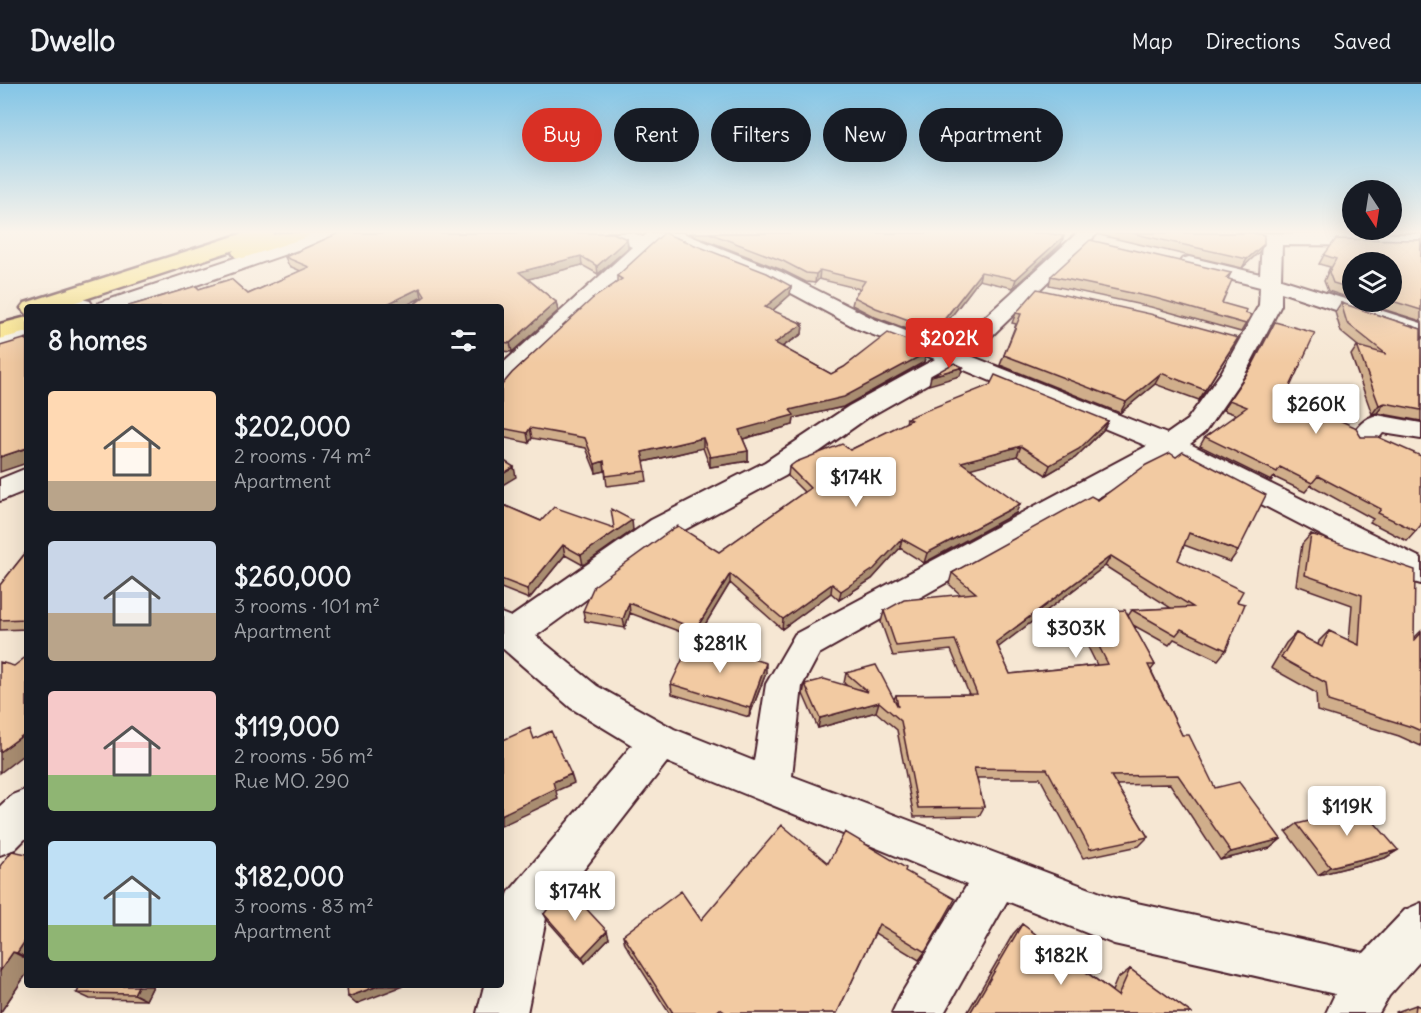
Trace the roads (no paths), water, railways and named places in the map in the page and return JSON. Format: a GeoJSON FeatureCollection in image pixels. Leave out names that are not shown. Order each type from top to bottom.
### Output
{"type":"FeatureCollection","features":[{"type":"Feature","properties":{"kind":"highway"},"geometry":{"type":"LineString","coordinates":[[45,304],[130,276]]}},
{"type":"Feature","properties":{"kind":"highway"},"geometry":{"type":"LineString","coordinates":[[90,304],[172,276]]}},
{"type":"Feature","properties":{"kind":"highway"},"geometry":{"type":"LineString","coordinates":[[0,318],[24,311]]}},
{"type":"Feature","properties":{"kind":"highway"},"geometry":{"type":"LineString","coordinates":[[0,333],[24,325]]}},
{"type":"Feature","properties":{"kind":"street"},"geometry":{"type":"LineString","coordinates":[[119,304],[200,276]]}},
{"type":"Feature","properties":{"kind":"street"},"geometry":{"type":"LineString","coordinates":[[504,375],[613,276]]}},
{"type":"Feature","properties":{"kind":"street"},"geometry":{"type":"LineString","coordinates":[[775,276],[866,324],[1170,445],[1421,572]]}},
{"type":"Feature","properties":{"kind":"street"},"geometry":{"type":"LineString","coordinates":[[1051,276],[1039,291],[955,358],[858,412],[775,469],[662,528],[506,632],[584,697],[660,741],[771,787],[1114,921],[1361,996],[1421,926]]}},
{"type":"Feature","properties":{"kind":"street"},"geometry":{"type":"LineString","coordinates":[[1244,276],[1296,289],[1421,331]]}},
{"type":"Feature","properties":{"kind":"street"},"geometry":{"type":"LineString","coordinates":[[771,787],[784,684],[807,644],[1170,445],[1196,426],[1233,374],[1239,341],[1270,305],[1271,276]]}},
{"type":"Feature","properties":{"kind":"street"},"geometry":{"type":"LineString","coordinates":[[0,343],[24,335]]}},
{"type":"Feature","properties":{"kind":"street"},"geometry":{"type":"LineString","coordinates":[[1364,438],[1377,423],[1421,431]]}},
{"type":"Feature","properties":{"kind":"street"},"geometry":{"type":"LineString","coordinates":[[0,491],[24,479]]}},
{"type":"Feature","properties":{"kind":"street"},"geometry":{"type":"LineString","coordinates":[[502,1013],[525,908],[660,741]]}},
{"type":"Feature","properties":{"kind":"street"},"geometry":{"type":"LineString","coordinates":[[0,834],[24,812]]}},
{"type":"Feature","properties":{"kind":"street"},"geometry":{"type":"LineString","coordinates":[[917,1013],[997,876]]}}]}
